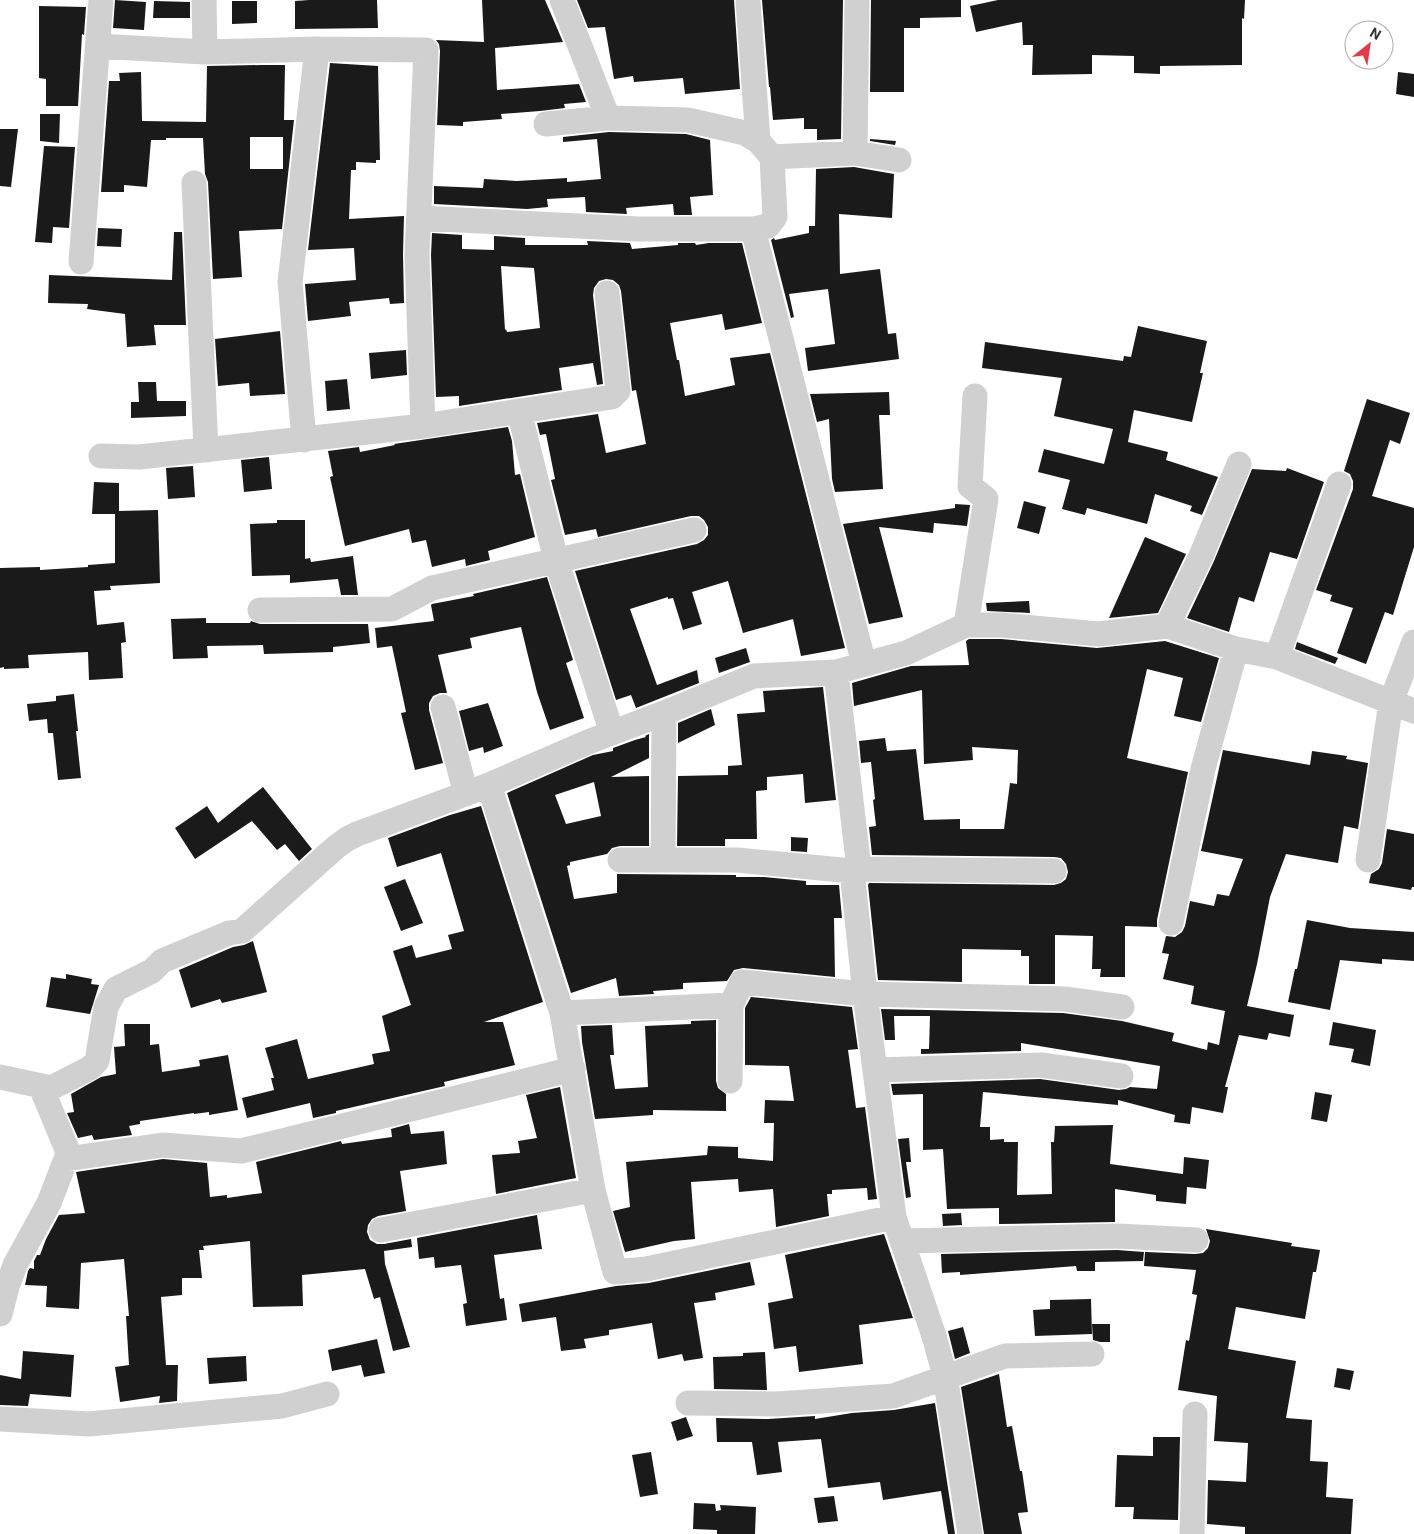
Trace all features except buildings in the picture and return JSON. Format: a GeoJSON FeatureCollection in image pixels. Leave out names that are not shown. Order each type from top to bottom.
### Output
{"type":"FeatureCollection","features":[{"type":"Feature","properties":{"kind":"street"},"geometry":{"type":"LineString","coordinates":[[81,262],[102,0]]}},
{"type":"Feature","properties":{"kind":"street"},"geometry":{"type":"LineString","coordinates":[[204,0],[205,52]]}},
{"type":"Feature","properties":{"kind":"street"},"geometry":{"type":"LineString","coordinates":[[562,0],[608,118]]}},
{"type":"Feature","properties":{"kind":"street"},"geometry":{"type":"LineString","coordinates":[[855,153],[857,0]]}},
{"type":"Feature","properties":{"kind":"street"},"geometry":{"type":"LineString","coordinates":[[419,218],[639,229],[753,229],[768,226],[775,216],[765,149],[748,1]]}},
{"type":"Feature","properties":{"kind":"street"},"geometry":{"type":"LineString","coordinates":[[98,46],[205,52],[317,49],[426,50],[417,255],[423,426]]}},
{"type":"Feature","properties":{"kind":"street"},"geometry":{"type":"LineString","coordinates":[[304,440],[290,282],[317,49]]}},
{"type":"Feature","properties":{"kind":"street"},"geometry":{"type":"LineString","coordinates":[[546,124],[608,118],[688,120],[744,133],[765,149],[855,153],[899,160]]}},
{"type":"Feature","properties":{"kind":"street"},"geometry":{"type":"LineString","coordinates":[[194,183],[206,450]]}},
{"type":"Feature","properties":{"kind":"street"},"geometry":{"type":"LineString","coordinates":[[753,229],[864,664]]}},
{"type":"Feature","properties":{"kind":"street"},"geometry":{"type":"LineString","coordinates":[[101,456],[139,457],[423,426],[616,395],[618,391],[607,293]]}},
{"type":"Feature","properties":{"kind":"street"},"geometry":{"type":"LineString","coordinates":[[966,625],[986,500],[970,486],[975,396]]}},
{"type":"Feature","properties":{"kind":"street"},"geometry":{"type":"LineString","coordinates":[[518,411],[556,560],[612,733]]}},
{"type":"Feature","properties":{"kind":"street"},"geometry":{"type":"LineString","coordinates":[[1167,626],[1201,556],[1239,464]]}},
{"type":"Feature","properties":{"kind":"street"},"geometry":{"type":"LineString","coordinates":[[1277,656],[1338,484]]}},
{"type":"Feature","properties":{"kind":"street"},"geometry":{"type":"LineString","coordinates":[[260,610],[392,608],[432,588],[694,530]]}},
{"type":"Feature","properties":{"kind":"street"},"geometry":{"type":"LineString","coordinates":[[0,1076],[51,1088],[90,1068],[97,1061],[106,1007],[116,989],[152,971],[162,961],[230,933],[242,931],[347,838],[489,785],[754,676],[836,672],[906,652],[966,625],[1002,625],[1098,634],[1167,626],[1236,649],[1277,656],[1403,706]]}},
{"type":"Feature","properties":{"kind":"street"},"geometry":{"type":"LineString","coordinates":[[1368,860],[1403,706],[1414,642]]}},
{"type":"Feature","properties":{"kind":"street"},"geometry":{"type":"LineString","coordinates":[[1171,922],[1203,769],[1236,649]]}},
{"type":"Feature","properties":{"kind":"street"},"geometry":{"type":"LineString","coordinates":[[836,672],[865,994],[894,1217],[945,1376],[970,1534]]}},
{"type":"Feature","properties":{"kind":"street"},"geometry":{"type":"LineString","coordinates":[[443,706],[466,794]]}},
{"type":"Feature","properties":{"kind":"street"},"geometry":{"type":"LineString","coordinates":[[663,860],[664,713]]}},
{"type":"Feature","properties":{"kind":"street"},"geometry":{"type":"LineString","coordinates":[[489,785],[562,1013],[593,1190],[615,1272],[646,1269],[894,1217]]}},
{"type":"Feature","properties":{"kind":"street"},"geometry":{"type":"LineString","coordinates":[[620,860],[737,860],[855,870],[1054,871]]}},
{"type":"Feature","properties":{"kind":"street"},"geometry":{"type":"LineString","coordinates":[[730,1080],[731,1005],[742,982],[865,994],[1065,999],[1122,1007]]}},
{"type":"Feature","properties":{"kind":"street"},"geometry":{"type":"LineString","coordinates":[[562,1013],[731,1005]]}},
{"type":"Feature","properties":{"kind":"street"},"geometry":{"type":"LineString","coordinates":[[876,1070],[1042,1065],[1121,1076]]}},
{"type":"Feature","properties":{"kind":"street"},"geometry":{"type":"LineString","coordinates":[[66,1159],[163,1145],[242,1151],[573,1069]]}},
{"type":"Feature","properties":{"kind":"street"},"geometry":{"type":"LineString","coordinates":[[0,1314],[15,1265],[49,1203],[68,1152],[41,1087]]}},
{"type":"Feature","properties":{"kind":"street"},"geometry":{"type":"LineString","coordinates":[[381,1230],[593,1190]]}},
{"type":"Feature","properties":{"kind":"street"},"geometry":{"type":"LineString","coordinates":[[903,1241],[1117,1236],[1196,1240]]}},
{"type":"Feature","properties":{"kind":"street"},"geometry":{"type":"LineString","coordinates":[[688,1403],[777,1404],[893,1396],[1005,1356],[1092,1354]]}},
{"type":"Feature","properties":{"kind":"street"},"geometry":{"type":"LineString","coordinates":[[0,1419],[89,1424],[282,1406],[327,1394]]}},
{"type":"Feature","properties":{"kind":"street"},"geometry":{"type":"LineString","coordinates":[[1192,1534],[1195,1414]]}}]}
